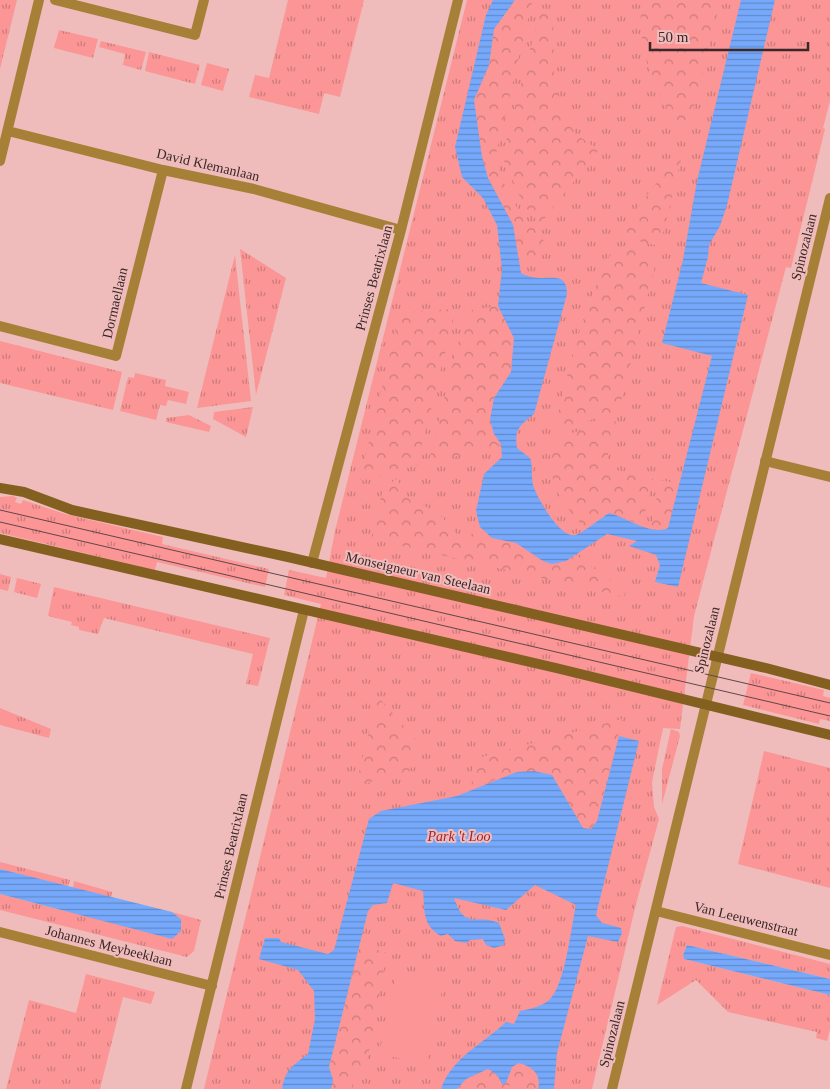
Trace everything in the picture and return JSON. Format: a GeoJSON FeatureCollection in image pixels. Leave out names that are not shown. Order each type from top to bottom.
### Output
{"type":"FeatureCollection","features":[{"type":"Feature","properties":{"kind":"main road","name":"Monseigneur van Steelaan"},"geometry":{"type":"LineString","coordinates":[[0,488],[24,492],[72,510],[312,563],[830,685]]}},
{"type":"Feature","properties":{"kind":"main road"},"geometry":{"type":"LineString","coordinates":[[0,540],[830,734]]}},
{"type":"Feature","properties":{"kind":"street"},"geometry":{"type":"LineString","coordinates":[[0,161],[39,0]]}},
{"type":"Feature","properties":{"kind":"street"},"geometry":{"type":"LineString","coordinates":[[55,0],[195,35],[204,0]]}},
{"type":"Feature","properties":{"kind":"street","name":"Prinses Beatrixlaan"},"geometry":{"type":"LineString","coordinates":[[312,563],[401,230],[458,0]]}},
{"type":"Feature","properties":{"kind":"street","name":"David Klemanlaan"},"geometry":{"type":"LineString","coordinates":[[8,131],[163,170],[254,189],[401,230]]}},
{"type":"Feature","properties":{"kind":"street","name":"Dormaellaan"},"geometry":{"type":"LineString","coordinates":[[0,326],[116,356],[163,170]]}},
{"type":"Feature","properties":{"kind":"street","name":"Spinozalaan"},"geometry":{"type":"LineString","coordinates":[[612,1089],[716,657],[830,198]]}},
{"type":"Feature","properties":{"kind":"street"},"geometry":{"type":"LineString","coordinates":[[765,461],[830,477]]}},
{"type":"Feature","properties":{"kind":"street","name":"Prinses Beatrixlaan"},"geometry":{"type":"LineString","coordinates":[[186,1089],[304,610]]}},
{"type":"Feature","properties":{"kind":"street","name":"Van Leeuwenstraat"},"geometry":{"type":"LineString","coordinates":[[656,911],[830,955]]}},
{"type":"Feature","properties":{"kind":"street","name":"Johannes Meybeeklaan"},"geometry":{"type":"LineString","coordinates":[[0,932],[212,986]]}},
{"type":"Feature","properties":{"kind":"green space"},"geometry":{"type":"Polygon","coordinates":[[[0,0],[17,0],[0,69],[0,0]]]}},
{"type":"Feature","properties":{"kind":"green space"},"geometry":{"type":"Polygon","coordinates":[[[288,0],[364,0],[340,97],[324,93],[319,114],[249,97],[255,75],[269,78],[288,0]]]}},
{"type":"Feature","properties":{"kind":"green space","name":"Park 't Loo"},"geometry":{"type":"Polygon","coordinates":[[[467,0],[830,0],[830,101],[823,128],[825,129],[791,268],[786,267],[694,616],[680,729],[663,728],[652,782],[654,807],[659,819],[636,904],[592,1089],[204,1089],[321,604],[284,595],[289,570],[326,578],[335,531],[467,0]]]}},
{"type":"Feature","properties":{"kind":"green space"},"geometry":{"type":"Polygon","coordinates":[[[515,0],[532,0],[532,2],[496,154],[502,177],[512,200],[550,251],[528,258],[517,258],[513,225],[488,178],[482,157],[474,100],[489,65],[494,29],[515,0]]]}},
{"type":"Feature","properties":{"kind":"green space"},"geometry":{"type":"Polygon","coordinates":[[[641,0],[721,0],[687,134],[665,104],[650,72],[642,37],[641,0]]]}},
{"type":"Feature","properties":{"kind":"green space"},"geometry":{"type":"Polygon","coordinates":[[[541,8],[553,11],[554,79],[559,98],[574,133],[599,150],[540,224],[523,204],[502,156],[541,8]]]}},
{"type":"Feature","properties":{"kind":"green space"},"geometry":{"type":"Polygon","coordinates":[[[59,30],[98,39],[93,58],[54,48],[59,30]]]}},
{"type":"Feature","properties":{"kind":"green space"},"geometry":{"type":"Polygon","coordinates":[[[101,41],[146,52],[141,70],[123,65],[125,54],[99,47],[101,41]]]}},
{"type":"Feature","properties":{"kind":"green space"},"geometry":{"type":"Polygon","coordinates":[[[149,52],[200,65],[195,84],[145,71],[149,52]]]}},
{"type":"Feature","properties":{"kind":"green space"},"geometry":{"type":"Polygon","coordinates":[[[207,63],[229,69],[223,91],[201,85],[207,63]]]}},
{"type":"Feature","properties":{"kind":"green space"},"geometry":{"type":"Polygon","coordinates":[[[677,156],[682,156],[661,242],[655,245],[616,236],[677,156]]]}},
{"type":"Feature","properties":{"kind":"green space"},"geometry":{"type":"Polygon","coordinates":[[[615,246],[651,254],[656,262],[618,413],[557,429],[555,427],[579,334],[594,289],[615,246]]]}},
{"type":"Feature","properties":{"kind":"green space"},"geometry":{"type":"Polygon","coordinates":[[[240,249],[286,278],[256,395],[240,249]]]}},
{"type":"Feature","properties":{"kind":"green space"},"geometry":{"type":"Polygon","coordinates":[[[235,255],[251,401],[197,408],[235,255]]]}},
{"type":"Feature","properties":{"kind":"green space"},"geometry":{"type":"Polygon","coordinates":[[[498,306],[514,338],[511,372],[494,398],[494,434],[501,444],[431,463],[429,460],[466,311],[498,306]]]}},
{"type":"Feature","properties":{"kind":"green space"},"geometry":{"type":"Polygon","coordinates":[[[456,309],[417,465],[361,481],[400,312],[456,309]]]}},
{"type":"Feature","properties":{"kind":"green space"},"geometry":{"type":"Polygon","coordinates":[[[0,341],[122,372],[113,410],[0,383],[0,341]]]}},
{"type":"Feature","properties":{"kind":"green space"},"geometry":{"type":"Polygon","coordinates":[[[135,373],[166,380],[165,386],[189,392],[186,404],[168,400],[166,406],[160,405],[156,420],[120,411],[128,377],[134,378],[135,373]]]}},
{"type":"Feature","properties":{"kind":"green space"},"geometry":{"type":"Polygon","coordinates":[[[253,407],[246,437],[213,419],[214,412],[253,407]]]}},
{"type":"Feature","properties":{"kind":"green space"},"geometry":{"type":"Polygon","coordinates":[[[189,415],[211,426],[209,432],[166,422],[166,418],[189,415]]]}},
{"type":"Feature","properties":{"kind":"green space"},"geometry":{"type":"Polygon","coordinates":[[[616,421],[605,467],[653,479],[642,525],[609,513],[585,528],[567,508],[556,489],[551,469],[551,442],[557,437],[616,421]]]}},
{"type":"Feature","properties":{"kind":"green space"},"geometry":{"type":"Polygon","coordinates":[[[397,479],[407,497],[438,513],[463,541],[480,527],[494,537],[515,543],[550,562],[565,560],[575,554],[625,592],[624,597],[371,539],[382,493],[387,485],[397,479]]]}},
{"type":"Feature","properties":{"kind":"green space"},"geometry":{"type":"Polygon","coordinates":[[[660,480],[681,484],[668,528],[661,531],[651,528],[660,480]]]}},
{"type":"Feature","properties":{"kind":"green space"},"geometry":{"type":"Polygon","coordinates":[[[13,496],[17,498],[15,502],[21,504],[23,500],[65,514],[163,537],[162,544],[269,569],[265,587],[157,562],[155,570],[0,533],[0,497],[13,496]]]}},
{"type":"Feature","properties":{"kind":"green space"},"geometry":{"type":"Polygon","coordinates":[[[0,574],[11,577],[8,591],[0,589],[0,574]]]}},
{"type":"Feature","properties":{"kind":"green space"},"geometry":{"type":"Polygon","coordinates":[[[17,578],[41,584],[37,598],[14,592],[17,578]]]}},
{"type":"Feature","properties":{"kind":"green space"},"geometry":{"type":"Polygon","coordinates":[[[54,587],[270,638],[258,686],[246,684],[253,654],[104,618],[98,634],[79,630],[79,627],[71,625],[72,622],[48,616],[54,587]]]}},
{"type":"Feature","properties":{"kind":"green space"},"geometry":{"type":"Polygon","coordinates":[[[751,673],[824,690],[823,696],[830,698],[830,721],[820,719],[819,724],[743,705],[751,673]]]}},
{"type":"Feature","properties":{"kind":"green space"},"geometry":{"type":"Polygon","coordinates":[[[381,700],[419,743],[413,765],[409,771],[360,785],[357,781],[376,703],[381,700]]]}},
{"type":"Feature","properties":{"kind":"green space"},"geometry":{"type":"Polygon","coordinates":[[[0,708],[51,729],[49,738],[0,725],[0,708]]]}},
{"type":"Feature","properties":{"kind":"green space"},"geometry":{"type":"Polygon","coordinates":[[[622,719],[597,821],[591,829],[583,828],[552,775],[497,779],[471,790],[474,759],[622,719]]]}},
{"type":"Feature","properties":{"kind":"green space"},"geometry":{"type":"Polygon","coordinates":[[[671,729],[679,732],[680,736],[662,804],[662,769],[671,729]]]}},
{"type":"Feature","properties":{"kind":"green space"},"geometry":{"type":"Polygon","coordinates":[[[764,751],[830,768],[830,888],[738,864],[764,751]]]}},
{"type":"Feature","properties":{"kind":"green space"},"geometry":{"type":"Polygon","coordinates":[[[0,862],[70,880],[68,887],[0,869],[0,862]]]}},
{"type":"Feature","properties":{"kind":"green space"},"geometry":{"type":"Polygon","coordinates":[[[74,881],[112,892],[111,897],[73,888],[74,881]]]}},
{"type":"Feature","properties":{"kind":"green space"},"geometry":{"type":"Polygon","coordinates":[[[0,894],[65,911],[181,919],[172,912],[201,920],[194,951],[187,957],[0,910],[0,894]]]}},
{"type":"Feature","properties":{"kind":"green space"},"geometry":{"type":"Polygon","coordinates":[[[682,926],[830,964],[830,979],[687,945],[683,955],[684,959],[830,995],[830,1029],[827,1041],[816,1038],[817,1032],[728,1012],[696,980],[657,1005],[676,927],[682,926]]]}},
{"type":"Feature","properties":{"kind":"green space"},"geometry":{"type":"Polygon","coordinates":[[[360,944],[387,953],[365,1073],[354,1083],[352,1089],[331,1089],[333,1080],[329,1067],[360,944]]]}},
{"type":"Feature","properties":{"kind":"green space"},"geometry":{"type":"Polygon","coordinates":[[[397,971],[444,981],[427,1064],[379,1054],[397,971]]]}},
{"type":"Feature","properties":{"kind":"green space"},"geometry":{"type":"Polygon","coordinates":[[[86,974],[155,992],[151,1004],[123,997],[100,1089],[6,1089],[29,1000],[76,1013],[86,974]]]}},
{"type":"Feature","properties":{"kind":"green space"},"geometry":{"type":"Polygon","coordinates":[[[519,1062],[535,1072],[539,1079],[538,1089],[512,1089],[510,1085],[505,1089],[457,1089],[466,1079],[488,1069],[497,1075],[502,1084],[512,1066],[519,1062]]]}},
{"type":"Feature","properties":{"kind":"water"},"geometry":{"type":"Polygon","coordinates":[[[493,0],[515,0],[494,29],[489,65],[474,100],[482,157],[488,178],[513,225],[521,273],[537,278],[558,278],[566,286],[567,294],[534,414],[519,428],[516,442],[517,448],[530,458],[533,485],[539,499],[563,531],[570,535],[576,535],[609,513],[646,528],[661,530],[668,528],[712,356],[662,343],[683,260],[697,181],[741,0],[775,0],[727,205],[720,226],[709,245],[701,283],[748,295],[678,587],[655,582],[660,565],[656,555],[629,546],[637,541],[607,534],[566,561],[552,564],[543,561],[516,543],[492,538],[480,527],[476,511],[484,474],[502,457],[501,444],[494,434],[490,420],[494,398],[511,372],[514,338],[498,306],[502,269],[497,225],[483,198],[462,177],[455,147],[486,15],[493,0]]]}},
{"type":"Feature","properties":{"kind":"water"},"geometry":{"type":"Polygon","coordinates":[[[619,736],[639,741],[596,915],[602,923],[621,928],[622,933],[618,942],[588,936],[557,1053],[554,1089],[538,1089],[539,1079],[535,1072],[528,1066],[519,1063],[512,1067],[506,1083],[502,1084],[497,1075],[488,1069],[466,1079],[457,1089],[441,1089],[453,1068],[469,1052],[506,1022],[514,1024],[520,1011],[542,1005],[554,994],[563,971],[576,905],[535,885],[506,910],[454,898],[458,908],[467,918],[491,920],[499,923],[505,939],[504,945],[494,948],[486,945],[483,939],[470,940],[466,943],[455,941],[448,934],[441,936],[427,922],[423,891],[393,883],[387,903],[373,905],[368,911],[329,1067],[333,1080],[331,1089],[282,1089],[288,1072],[308,1054],[315,1019],[314,991],[298,970],[259,959],[265,938],[279,938],[281,942],[328,954],[334,950],[369,819],[381,811],[457,796],[517,772],[534,771],[552,775],[583,828],[591,829],[597,821],[619,736]]]}},
{"type":"Feature","properties":{"kind":"water"},"geometry":{"type":"Polygon","coordinates":[[[0,869],[172,912],[181,919],[181,931],[172,939],[0,894],[0,869]]]}},
{"type":"Feature","properties":{"kind":"water"},"geometry":{"type":"Polygon","coordinates":[[[687,945],[830,979],[830,995],[684,959],[683,955],[687,945]]]}},
{"type":"Feature","properties":{"kind":"tram line"},"geometry":{"type":"LineString","coordinates":[[0,510],[830,703]]}},
{"type":"Feature","properties":{"kind":"tram line"},"geometry":{"type":"LineString","coordinates":[[0,522],[830,716]]}}]}
